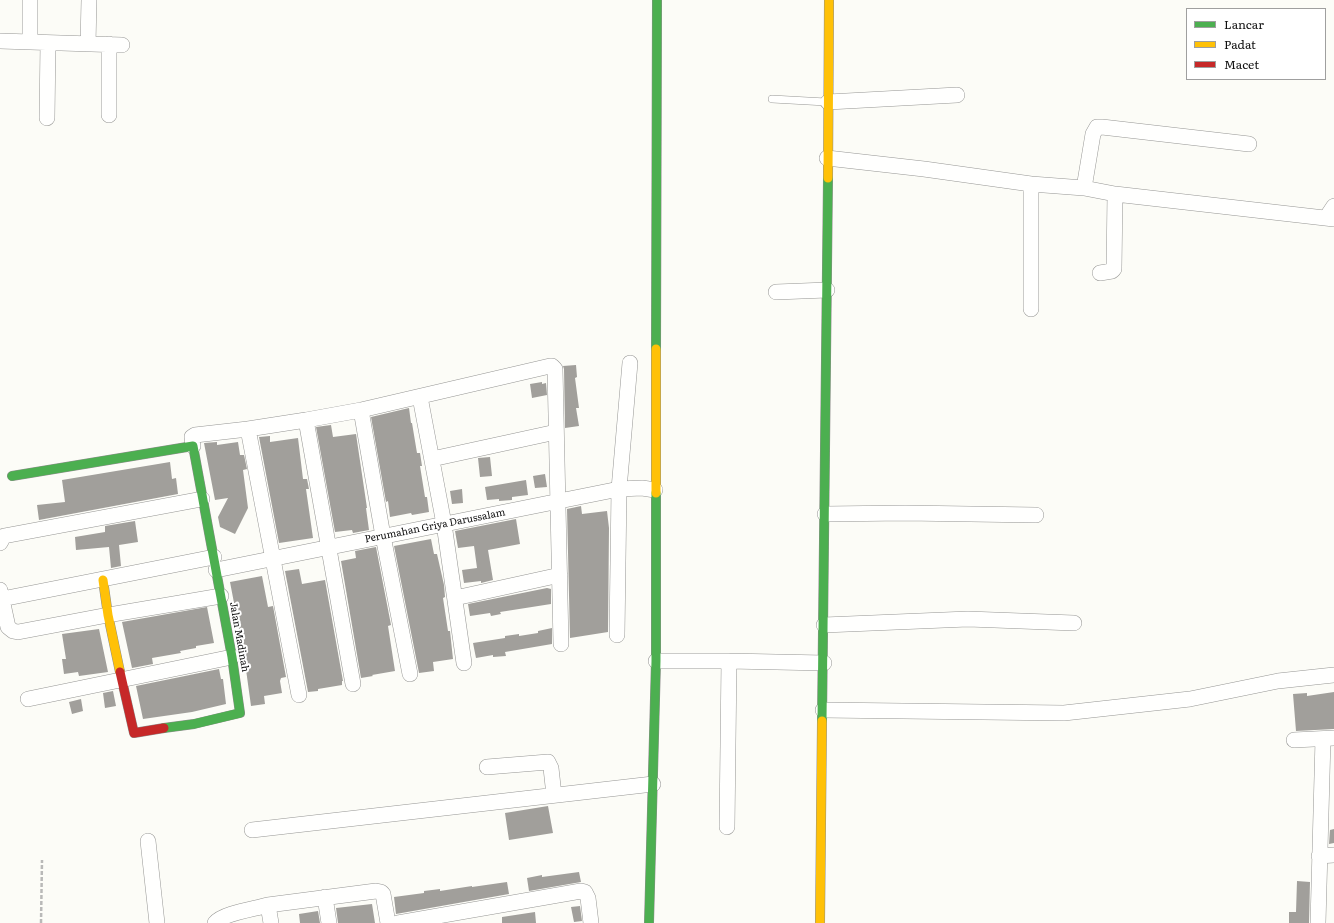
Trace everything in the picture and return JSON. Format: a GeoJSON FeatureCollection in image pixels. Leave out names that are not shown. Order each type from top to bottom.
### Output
{"type":"FeatureCollection","features":[{"type":"Feature","properties":{"kind":"street"},"geometry":{"type":"LineString","coordinates":[[30,0],[30,42]]}},
{"type":"Feature","properties":{"kind":"street"},"geometry":{"type":"LineString","coordinates":[[88,44],[89,0]]}},
{"type":"Feature","properties":{"kind":"street"},"geometry":{"type":"LineString","coordinates":[[618,635],[636,489],[657,0]]}},
{"type":"Feature","properties":{"kind":"street"},"geometry":{"type":"LineString","coordinates":[[820,923],[823,710],[812,663],[824,625],[825,514],[817,290],[827,158],[823,102],[828,0]]}},
{"type":"Feature","properties":{"kind":"street"},"geometry":{"type":"LineString","coordinates":[[0,42],[115,45],[109,114]]}},
{"type":"Feature","properties":{"kind":"street"},"geometry":{"type":"LineString","coordinates":[[47,118],[48,43]]}},
{"type":"Feature","properties":{"kind":"street"},"geometry":{"type":"LineString","coordinates":[[823,102],[957,95]]}},
{"type":"Feature","properties":{"kind":"street"},"geometry":{"type":"LineString","coordinates":[[1084,188],[1093,134],[1097,127],[1249,144]]}},
{"type":"Feature","properties":{"kind":"street"},"geometry":{"type":"LineString","coordinates":[[827,158],[924,169],[1031,184],[1084,188],[1115,194],[1331,215]]}},
{"type":"Feature","properties":{"kind":"street"},"geometry":{"type":"LineString","coordinates":[[1031,184],[1031,309]]}},
{"type":"Feature","properties":{"kind":"street"},"geometry":{"type":"LineString","coordinates":[[1100,273],[1112,271],[1114,269],[1115,194]]}},
{"type":"Feature","properties":{"kind":"street"},"geometry":{"type":"LineString","coordinates":[[776,292],[817,290]]}},
{"type":"Feature","properties":{"kind":"street"},"geometry":{"type":"LineString","coordinates":[[630,363],[636,489],[656,661],[649,923]]}},
{"type":"Feature","properties":{"kind":"street"},"geometry":{"type":"LineString","coordinates":[[12,476],[193,446],[192,437],[195,435],[248,429],[361,410],[552,366],[555,369],[561,644]]}},
{"type":"Feature","properties":{"kind":"street"},"geometry":{"type":"LineString","coordinates":[[420,397],[444,524],[464,663]]}},
{"type":"Feature","properties":{"kind":"street"},"geometry":{"type":"LineString","coordinates":[[361,410],[383,536],[410,674]]}},
{"type":"Feature","properties":{"kind":"street"},"geometry":{"type":"LineString","coordinates":[[306,420],[353,684]]}},
{"type":"Feature","properties":{"kind":"street"},"geometry":{"type":"LineString","coordinates":[[248,429],[299,695]]}},
{"type":"Feature","properties":{"kind":"street"},"geometry":{"type":"LineString","coordinates":[[432,459],[556,432]]}},
{"type":"Feature","properties":{"kind":"street","name":"Jalan Madinah"},"geometry":{"type":"LineString","coordinates":[[123,680],[134,733],[226,717],[240,713],[232,657],[193,446]]}},
{"type":"Feature","properties":{"kind":"street","name":"Perumahan Griya Darussalam"},"geometry":{"type":"LineString","coordinates":[[1,595],[215,564],[273,559],[558,501],[636,489]]}},
{"type":"Feature","properties":{"kind":"street"},"geometry":{"type":"LineString","coordinates":[[0,543],[4,536],[202,499]]}},
{"type":"Feature","properties":{"kind":"street"},"geometry":{"type":"LineString","coordinates":[[825,514],[905,513],[1036,515]]}},
{"type":"Feature","properties":{"kind":"street"},"geometry":{"type":"LineString","coordinates":[[455,598],[560,575]]}},
{"type":"Feature","properties":{"kind":"street"},"geometry":{"type":"LineString","coordinates":[[103,580],[108,615],[123,680]]}},
{"type":"Feature","properties":{"kind":"street"},"geometry":{"type":"LineString","coordinates":[[1,595],[8,627],[12,631],[18,632],[221,596]]}},
{"type":"Feature","properties":{"kind":"street"},"geometry":{"type":"LineString","coordinates":[[824,625],[968,619],[1074,623]]}},
{"type":"Feature","properties":{"kind":"street"},"geometry":{"type":"LineString","coordinates":[[28,699],[232,657]]}},
{"type":"Feature","properties":{"kind":"street"},"geometry":{"type":"LineString","coordinates":[[656,661],[812,663]]}},
{"type":"Feature","properties":{"kind":"street"},"geometry":{"type":"LineString","coordinates":[[726,827],[729,661]]}},
{"type":"Feature","properties":{"kind":"street"},"geometry":{"type":"LineString","coordinates":[[823,710],[1064,713],[1190,699],[1278,681],[1334,675]]}},
{"type":"Feature","properties":{"kind":"street"},"geometry":{"type":"LineString","coordinates":[[1294,740],[1328,738],[1327,856],[1318,923]]}},
{"type":"Feature","properties":{"kind":"street"},"geometry":{"type":"LineString","coordinates":[[487,767],[548,762],[551,768],[554,795]]}},
{"type":"Feature","properties":{"kind":"street"},"geometry":{"type":"LineString","coordinates":[[252,830],[653,784]]}},
{"type":"Feature","properties":{"kind":"street"},"geometry":{"type":"LineString","coordinates":[[148,841],[157,923]]}},
{"type":"Feature","properties":{"kind":"street"},"geometry":{"type":"LineString","coordinates":[[215,923],[218,919],[226,916],[268,905],[376,890],[383,894],[388,923]]}},
{"type":"Feature","properties":{"kind":"street"},"geometry":{"type":"LineString","coordinates":[[398,923],[581,891],[584,892],[588,898],[591,923]]}},
{"type":"Feature","properties":{"kind":"street"},"geometry":{"type":"LineString","coordinates":[[325,897],[329,923]]}},
{"type":"Feature","properties":{"kind":"street"},"geometry":{"type":"LineString","coordinates":[[268,905],[271,923]]}},
{"type":"Feature","properties":{"kind":"lane"},"geometry":{"type":"LineString","coordinates":[[772,99],[823,102]]}},
{"type":"Feature","properties":{"kind":"path"},"geometry":{"type":"LineString","coordinates":[[41,923],[42,860]]}},
{"type":"Feature","properties":{"kind":"building"},"geometry":{"type":"Polygon","coordinates":[[[576,365],[577,377],[575,378],[579,408],[576,408],[579,426],[565,428],[563,366],[576,365]]]}},
{"type":"Feature","properties":{"kind":"building"},"geometry":{"type":"Polygon","coordinates":[[[542,382],[542,384],[546,383],[547,395],[532,398],[530,384],[542,382]]]}},
{"type":"Feature","properties":{"kind":"building"},"geometry":{"type":"Polygon","coordinates":[[[409,408],[417,453],[420,453],[422,466],[420,466],[429,512],[412,515],[411,513],[390,517],[371,417],[409,408]]]}},
{"type":"Feature","properties":{"kind":"building"},"geometry":{"type":"Polygon","coordinates":[[[331,425],[333,437],[356,434],[369,530],[353,533],[352,530],[335,532],[316,427],[331,425]]]}},
{"type":"Feature","properties":{"kind":"building"},"geometry":{"type":"Polygon","coordinates":[[[270,436],[270,442],[298,438],[303,479],[307,479],[309,489],[306,489],[313,538],[279,543],[259,437],[270,436]]]}},
{"type":"Feature","properties":{"kind":"building"},"geometry":{"type":"Polygon","coordinates":[[[217,442],[217,445],[238,442],[240,455],[244,455],[247,469],[243,470],[248,508],[235,534],[220,527],[218,517],[228,498],[215,500],[204,443],[217,442]]]}},
{"type":"Feature","properties":{"kind":"building"},"geometry":{"type":"Polygon","coordinates":[[[490,457],[492,476],[480,477],[478,458],[490,457]]]}},
{"type":"Feature","properties":{"kind":"building"},"geometry":{"type":"Polygon","coordinates":[[[170,462],[172,479],[176,478],[178,494],[39,520],[37,505],[65,502],[62,480],[170,462]]]}},
{"type":"Feature","properties":{"kind":"building"},"geometry":{"type":"Polygon","coordinates":[[[545,474],[547,487],[535,488],[533,476],[545,474]]]}},
{"type":"Feature","properties":{"kind":"building"},"geometry":{"type":"Polygon","coordinates":[[[526,480],[528,495],[512,497],[512,500],[487,500],[485,487],[526,480]]]}},
{"type":"Feature","properties":{"kind":"building"},"geometry":{"type":"Polygon","coordinates":[[[462,489],[463,503],[452,504],[450,491],[462,489]]]}},
{"type":"Feature","properties":{"kind":"building"},"geometry":{"type":"Polygon","coordinates":[[[581,506],[582,514],[607,511],[609,528],[608,632],[570,638],[567,509],[581,506]]]}},
{"type":"Feature","properties":{"kind":"building"},"geometry":{"type":"Polygon","coordinates":[[[516,519],[520,544],[488,550],[493,580],[481,583],[481,581],[464,583],[462,570],[477,568],[474,546],[458,548],[455,531],[516,519]]]}},
{"type":"Feature","properties":{"kind":"building"},"geometry":{"type":"Polygon","coordinates":[[[135,521],[138,542],[119,545],[121,566],[111,568],[109,547],[76,550],[75,537],[105,532],[105,526],[135,521]]]}},
{"type":"Feature","properties":{"kind":"building"},"geometry":{"type":"Polygon","coordinates":[[[431,539],[434,554],[437,554],[444,585],[445,597],[443,598],[448,631],[450,631],[453,659],[433,662],[434,671],[419,673],[394,546],[431,539]]]}},
{"type":"Feature","properties":{"kind":"building"},"geometry":{"type":"Polygon","coordinates":[[[376,547],[391,625],[388,626],[395,671],[361,678],[341,561],[356,558],[355,551],[376,547]]]}},
{"type":"Feature","properties":{"kind":"building"},"geometry":{"type":"Polygon","coordinates":[[[299,569],[302,584],[325,580],[343,681],[342,685],[308,692],[285,571],[299,569]]]}},
{"type":"Feature","properties":{"kind":"building"},"geometry":{"type":"Polygon","coordinates":[[[262,576],[268,607],[273,606],[286,677],[281,678],[280,681],[282,693],[264,696],[265,704],[251,706],[244,655],[230,582],[262,576]]]}},
{"type":"Feature","properties":{"kind":"building"},"geometry":{"type":"Polygon","coordinates":[[[547,588],[551,589],[551,604],[500,612],[501,614],[491,616],[490,613],[470,616],[468,604],[547,588]]]}},
{"type":"Feature","properties":{"kind":"building"},"geometry":{"type":"Polygon","coordinates":[[[207,607],[214,643],[196,646],[196,648],[180,651],[181,653],[152,658],[153,664],[132,668],[122,622],[207,607]]]}},
{"type":"Feature","properties":{"kind":"building"},"geometry":{"type":"Polygon","coordinates":[[[552,628],[552,644],[505,652],[506,656],[493,657],[493,655],[476,658],[473,643],[505,638],[505,636],[519,634],[519,636],[538,633],[538,631],[552,628]]]}},
{"type":"Feature","properties":{"kind":"building"},"geometry":{"type":"Polygon","coordinates":[[[99,629],[108,672],[79,676],[78,672],[64,674],[62,659],[66,659],[62,634],[99,629]]]}},
{"type":"Feature","properties":{"kind":"building"},"geometry":{"type":"Polygon","coordinates":[[[219,669],[221,679],[223,679],[226,704],[192,712],[143,719],[136,686],[219,669]]]}},
{"type":"Feature","properties":{"kind":"building"},"geometry":{"type":"Polygon","coordinates":[[[113,691],[116,706],[105,708],[103,693],[113,691]]]}},
{"type":"Feature","properties":{"kind":"building"},"geometry":{"type":"Polygon","coordinates":[[[1334,692],[1334,729],[1296,731],[1293,694],[1307,693],[1307,696],[1334,692]]]}},
{"type":"Feature","properties":{"kind":"building"},"geometry":{"type":"Polygon","coordinates":[[[81,699],[83,711],[72,714],[69,702],[81,699]]]}},
{"type":"Feature","properties":{"kind":"building"},"geometry":{"type":"Polygon","coordinates":[[[548,806],[553,833],[509,840],[505,813],[548,806]]]}},
{"type":"Feature","properties":{"kind":"building"},"geometry":{"type":"Polygon","coordinates":[[[1334,829],[1334,843],[1329,844],[1330,830],[1334,829]]]}},
{"type":"Feature","properties":{"kind":"building"},"geometry":{"type":"Polygon","coordinates":[[[579,872],[581,882],[529,891],[527,878],[542,875],[542,877],[579,872]]]}},
{"type":"Feature","properties":{"kind":"building"},"geometry":{"type":"Polygon","coordinates":[[[1297,881],[1310,882],[1309,923],[1289,923],[1289,912],[1296,912],[1297,881]]]}},
{"type":"Feature","properties":{"kind":"building"},"geometry":{"type":"Polygon","coordinates":[[[507,882],[509,894],[396,914],[394,897],[424,893],[424,891],[440,889],[440,891],[507,882]]]}},
{"type":"Feature","properties":{"kind":"building"},"geometry":{"type":"Polygon","coordinates":[[[372,904],[375,923],[338,923],[336,908],[372,904]]]}},
{"type":"Feature","properties":{"kind":"building"},"geometry":{"type":"Polygon","coordinates":[[[580,906],[582,921],[574,922],[571,907],[580,906]]]}},
{"type":"Feature","properties":{"kind":"building"},"geometry":{"type":"Polygon","coordinates":[[[318,911],[320,923],[300,923],[299,914],[318,911]]]}},
{"type":"Feature","properties":{"kind":"building"},"geometry":{"type":"Polygon","coordinates":[[[535,912],[536,923],[502,923],[502,917],[535,912]]]}},
{"type":"Feature","properties":{"kind":"traffic: fast"},"geometry":{"type":"LineString","coordinates":[[656,349],[657,0]]}},
{"type":"Feature","properties":{"kind":"traffic: fast"},"geometry":{"type":"LineString","coordinates":[[822,721],[828,178]]}},
{"type":"Feature","properties":{"kind":"traffic: fast"},"geometry":{"type":"LineString","coordinates":[[12,476],[193,446],[232,657],[240,713],[194,724],[164,728]]}},
{"type":"Feature","properties":{"kind":"traffic: fast"},"geometry":{"type":"LineString","coordinates":[[649,923],[656,661],[656,493]]}},
{"type":"Feature","properties":{"kind":"traffic: slow"},"geometry":{"type":"LineString","coordinates":[[828,178],[829,0]]}},
{"type":"Feature","properties":{"kind":"traffic: slow"},"geometry":{"type":"LineString","coordinates":[[656,349],[656,493]]}},
{"type":"Feature","properties":{"kind":"traffic: slow"},"geometry":{"type":"LineString","coordinates":[[103,580],[108,615],[120,672]]}},
{"type":"Feature","properties":{"kind":"traffic: slow"},"geometry":{"type":"LineString","coordinates":[[820,923],[822,721]]}},
{"type":"Feature","properties":{"kind":"traffic: jam"},"geometry":{"type":"LineString","coordinates":[[120,672],[134,733],[164,728]]}}]}
